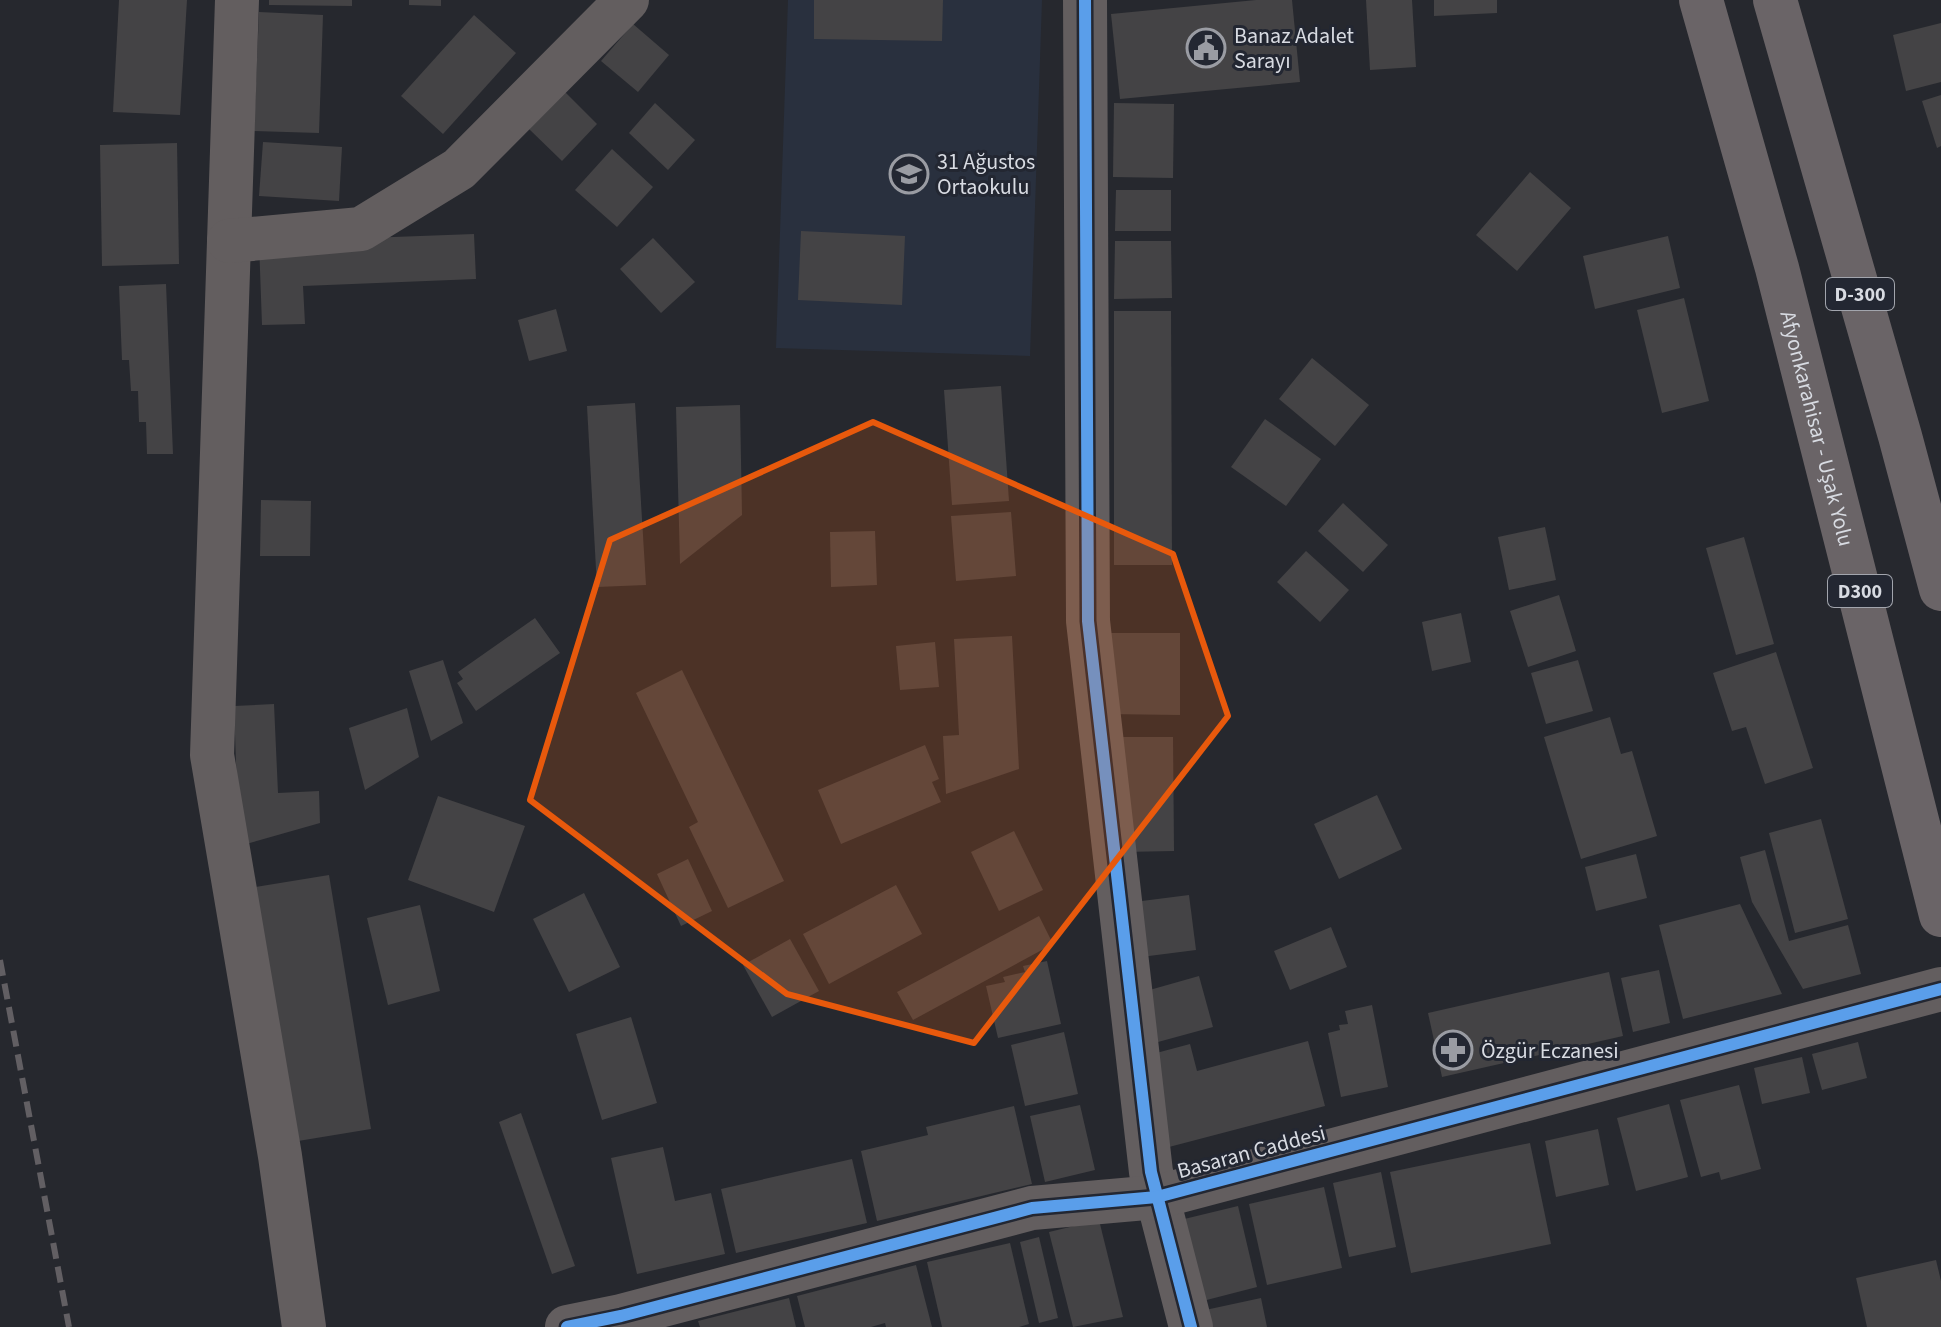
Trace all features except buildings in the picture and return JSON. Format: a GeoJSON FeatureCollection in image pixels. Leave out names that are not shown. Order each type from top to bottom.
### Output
{"type":"FeatureCollection","features":[{"type":"Feature","properties":{"kind":"highway","name":"Afyonkarahisar - Uşak Yolu"},"geometry":{"type":"LineString","coordinates":[[1701,0],[1777,268],[1941,915]]}},
{"type":"Feature","properties":{"kind":"highway","name":"D-300"},"geometry":{"type":"LineString","coordinates":[[1775,0],[1930,503],[1941,589]]}},
{"type":"Feature","properties":{"kind":"street"},"geometry":{"type":"LineString","coordinates":[[237,0],[212,755],[280,1156],[304,1327]]}},
{"type":"Feature","properties":{"kind":"street"},"geometry":{"type":"LineString","coordinates":[[229,241],[361,229],[459,169],[627,0]]}},
{"type":"Feature","properties":{"kind":"street"},"geometry":{"type":"LineString","coordinates":[[1085,0],[1088,621],[1151,1172],[1191,1327]]}},
{"type":"Feature","properties":{"kind":"street","name":"Basaran Caddesi"},"geometry":{"type":"LineString","coordinates":[[567,1327],[621,1316],[1032,1208],[1157,1197],[1941,989]]}},
{"type":"Feature","properties":{"kind":"highlighted area"},"geometry":{"type":"Polygon","coordinates":[[[873,422],[1173,554],[1228,716],[974,1043],[787,994],[530,800],[610,540],[873,422]]]}},
{"type":"Feature","properties":{"kind":"shaded area","name":"31 Ağustos Ortaokulu"},"geometry":{"type":"Polygon","coordinates":[[[788,0],[1042,0],[1030,356],[776,348],[788,0]]]}},
{"type":"Feature","properties":{"kind":"railway"},"geometry":{"type":"LineString","coordinates":[[0,960],[69,1327]]}},
{"type":"Feature","properties":{"kind":"cycle path"},"geometry":{"type":"LineString","coordinates":[[1085,0],[1088,621],[1151,1172],[1191,1327]]}},
{"type":"Feature","properties":{"kind":"cycle path"},"geometry":{"type":"LineString","coordinates":[[567,1327],[621,1316],[1032,1208],[1157,1197],[1941,989]]}},
{"type":"Feature","properties":{"kind":"place","name":"Banaz Adalet Sarayı"},"geometry":{"type":"Point","coordinates":[1206,48]}},
{"type":"Feature","properties":{"kind":"place","name":"31 Ağustos Ortaokulu"},"geometry":{"type":"Point","coordinates":[909,174]}},
{"type":"Feature","properties":{"kind":"place","name":"Özgür Eczanesi"},"geometry":{"type":"Point","coordinates":[1453,1050]}}]}
